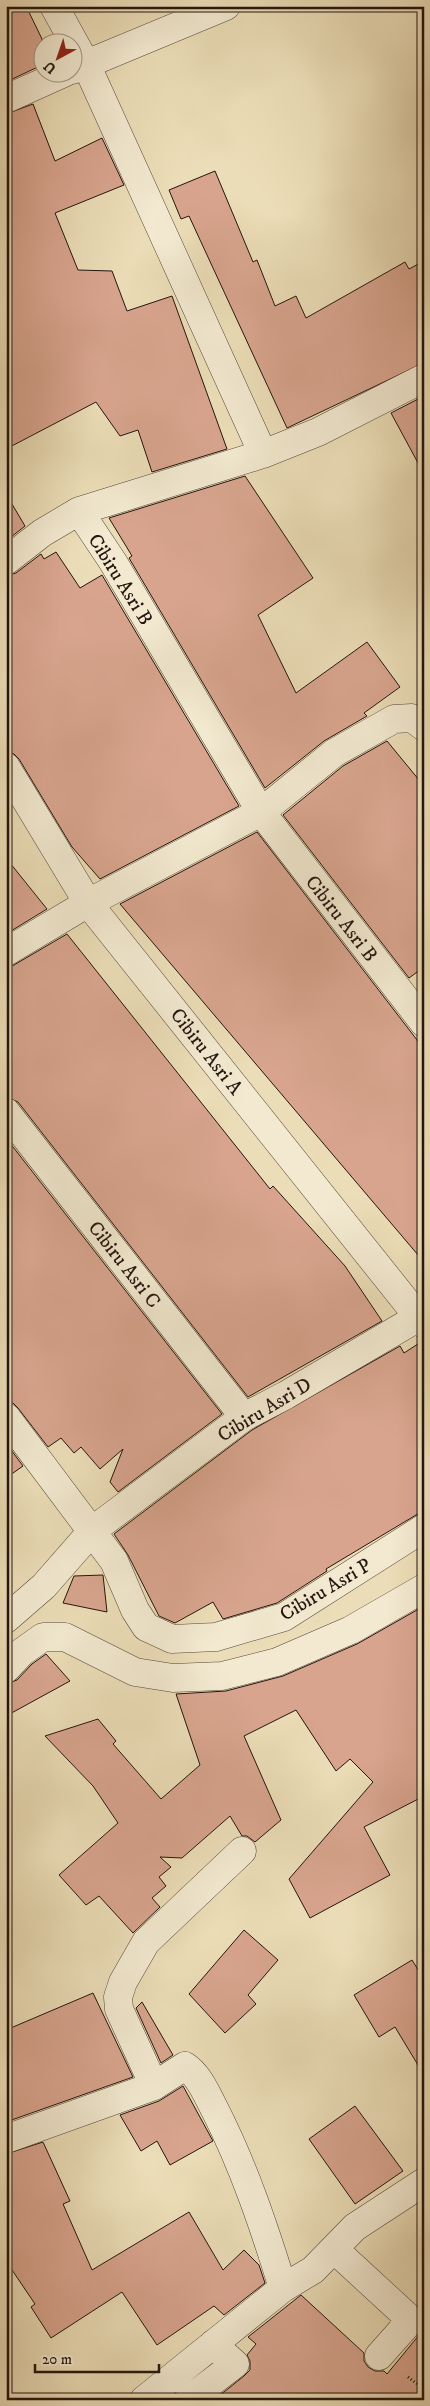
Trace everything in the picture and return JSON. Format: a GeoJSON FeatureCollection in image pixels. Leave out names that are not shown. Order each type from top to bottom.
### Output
{"type":"FeatureCollection","features":[{"type":"Feature","properties":{"kind":"street"},"geometry":{"type":"LineString","coordinates":[[54,6],[63,32]]}},
{"type":"Feature","properties":{"kind":"street"},"geometry":{"type":"LineString","coordinates":[[82,66],[226,6]]}},
{"type":"Feature","properties":{"kind":"street"},"geometry":{"type":"LineString","coordinates":[[6,98],[44,82]]}},
{"type":"Feature","properties":{"kind":"street"},"geometry":{"type":"LineString","coordinates":[[81,82],[263,454]]}},
{"type":"Feature","properties":{"kind":"street","name":"Cibiru Asri B"},"geometry":{"type":"LineString","coordinates":[[424,378],[318,432],[263,454],[79,512],[113,562],[261,812],[424,1023]]}},
{"type":"Feature","properties":{"kind":"street"},"geometry":{"type":"LineString","coordinates":[[6,560],[42,533],[79,512]]}},
{"type":"Feature","properties":{"kind":"street"},"geometry":{"type":"LineString","coordinates":[[6,952],[88,903],[261,812],[334,753],[394,719],[412,718],[424,727]]}},
{"type":"Feature","properties":{"kind":"street","name":"Cibiru Asri A"},"geometry":{"type":"LineString","coordinates":[[6,767],[88,903],[422,1319]]}},
{"type":"Feature","properties":{"kind":"street","name":"Cibiru Asri C"},"geometry":{"type":"LineString","coordinates":[[6,1112],[244,1417]]}},
{"type":"Feature","properties":{"kind":"street","name":"Cibiru Asri D"},"geometry":{"type":"LineString","coordinates":[[6,1619],[44,1586],[92,1530],[244,1417],[422,1319]]}},
{"type":"Feature","properties":{"kind":"street","name":"Cibiru Asri P"},"geometry":{"type":"LineString","coordinates":[[6,1417],[114,1561],[135,1610],[146,1627],[172,1639],[216,1637],[284,1617],[424,1528]]}},
{"type":"Feature","properties":{"kind":"street"},"geometry":{"type":"LineString","coordinates":[[6,1668],[22,1652],[43,1637],[65,1637],[135,1672],[173,1678],[222,1676],[277,1662],[343,1634],[424,1588]]}},
{"type":"Feature","properties":{"kind":"street"},"geometry":{"type":"LineString","coordinates":[[154,2086],[119,2008],[118,1997],[123,1982],[146,1942],[242,1851]]}},
{"type":"Feature","properties":{"kind":"street"},"geometry":{"type":"LineString","coordinates":[[6,2139],[154,2086],[185,2066],[191,2070],[208,2097],[229,2137],[256,2205],[284,2288]]}},
{"type":"Feature","properties":{"kind":"street"},"geometry":{"type":"LineString","coordinates":[[144,2400],[284,2288],[313,2270],[335,2250],[355,2227],[424,2182]]}},
{"type":"Feature","properties":{"kind":"street"},"geometry":{"type":"LineString","coordinates":[[335,2250],[411,2320],[379,2356]]}},
{"type":"Feature","properties":{"kind":"street"},"geometry":{"type":"LineString","coordinates":[[188,2400],[235,2364],[213,2344]]}},
{"type":"Feature","properties":{"kind":"building"},"geometry":{"type":"Polygon","coordinates":[[[6,6],[26,6],[39,32],[32,32],[32,70],[6,82],[6,6]]]}},
{"type":"Feature","properties":{"kind":"building"},"geometry":{"type":"Polygon","coordinates":[[[33,104],[55,161],[102,138],[124,185],[55,213],[78,270],[112,271],[127,311],[172,296],[227,449],[152,472],[138,430],[120,436],[96,402],[6,449],[6,114],[33,104]]]}},
{"type":"Feature","properties":{"kind":"building"},"geometry":{"type":"Polygon","coordinates":[[[215,171],[253,262],[257,260],[275,306],[296,296],[306,318],[405,262],[409,269],[424,261],[424,363],[287,428],[189,216],[181,219],[169,190],[215,171]]]}},
{"type":"Feature","properties":{"kind":"building"},"geometry":{"type":"Polygon","coordinates":[[[424,396],[424,474],[391,413],[424,396]]]}},
{"type":"Feature","properties":{"kind":"building"},"geometry":{"type":"Polygon","coordinates":[[[245,476],[313,578],[258,615],[296,693],[367,642],[400,687],[364,713],[367,716],[324,741],[265,788],[129,558],[132,556],[109,518],[245,476]]]}},
{"type":"Feature","properties":{"kind":"building"},"geometry":{"type":"Polygon","coordinates":[[[6,494],[25,526],[6,541],[6,494]]]}},
{"type":"Feature","properties":{"kind":"building"},"geometry":{"type":"Polygon","coordinates":[[[56,552],[80,588],[102,575],[239,806],[100,879],[72,847],[19,759],[14,754],[6,751],[6,576],[16,573],[41,554],[44,559],[56,552]]]}},
{"type":"Feature","properties":{"kind":"building"},"geometry":{"type":"Polygon","coordinates":[[[387,741],[424,786],[424,967],[409,978],[283,815],[343,766],[387,741]]]}},
{"type":"Feature","properties":{"kind":"building"},"geometry":{"type":"Polygon","coordinates":[[[257,832],[424,1049],[424,1262],[120,904],[257,832]]]}},
{"type":"Feature","properties":{"kind":"building"},"geometry":{"type":"Polygon","coordinates":[[[6,858],[47,909],[6,934],[6,858]]]}},
{"type":"Feature","properties":{"kind":"building"},"geometry":{"type":"Polygon","coordinates":[[[67,934],[270,1189],[273,1186],[345,1266],[382,1321],[248,1397],[18,1102],[6,1097],[6,968],[67,934]]]}},
{"type":"Feature","properties":{"kind":"building"},"geometry":{"type":"Polygon","coordinates":[[[6,1138],[222,1414],[118,1492],[110,1482],[123,1449],[100,1469],[81,1447],[74,1453],[61,1438],[48,1447],[18,1408],[13,1403],[6,1402],[6,1138]]]}},
{"type":"Feature","properties":{"kind":"building"},"geometry":{"type":"Polygon","coordinates":[[[424,1340],[424,1512],[326,1569],[327,1571],[277,1603],[223,1619],[213,1602],[175,1623],[159,1616],[128,1555],[114,1534],[252,1430],[400,1346],[404,1353],[424,1340]]]}},
{"type":"Feature","properties":{"kind":"building"},"geometry":{"type":"Polygon","coordinates":[[[6,1443],[23,1466],[6,1478],[6,1443]]]}},
{"type":"Feature","properties":{"kind":"building"},"geometry":{"type":"Polygon","coordinates":[[[103,1575],[107,1612],[63,1603],[74,1576],[103,1575]]]}},
{"type":"Feature","properties":{"kind":"building"},"geometry":{"type":"Polygon","coordinates":[[[424,1606],[424,1796],[364,1827],[390,1875],[310,1918],[289,1879],[373,1782],[350,1759],[336,1771],[296,1710],[244,1736],[281,1820],[255,1842],[247,1836],[242,1836],[230,1816],[182,1858],[160,1857],[171,1867],[159,1877],[166,1886],[152,1898],[160,1907],[133,1933],[99,1896],[86,1905],[59,1875],[118,1823],[93,1786],[45,1736],[98,1719],[116,1741],[113,1744],[161,1799],[200,1765],[176,1694],[226,1691],[283,1676],[357,1644],[424,1606]]]}},
{"type":"Feature","properties":{"kind":"building"},"geometry":{"type":"Polygon","coordinates":[[[46,1654],[70,1681],[6,1716],[6,1684],[17,1680],[32,1664],[46,1654]]]}},
{"type":"Feature","properties":{"kind":"building"},"geometry":{"type":"Polygon","coordinates":[[[244,1930],[278,1960],[248,1995],[256,2004],[225,2033],[189,1994],[244,1930]]]}},
{"type":"Feature","properties":{"kind":"building"},"geometry":{"type":"Polygon","coordinates":[[[412,1960],[424,1979],[424,2075],[395,2027],[379,2037],[354,1995],[412,1960]]]}},
{"type":"Feature","properties":{"kind":"building"},"geometry":{"type":"Polygon","coordinates":[[[93,1993],[133,2077],[6,2122],[6,2030],[93,1993]]]}},
{"type":"Feature","properties":{"kind":"building"},"geometry":{"type":"Polygon","coordinates":[[[142,2002],[173,2055],[161,2063],[136,2008],[142,2002]]]}},
{"type":"Feature","properties":{"kind":"building"},"geometry":{"type":"Polygon","coordinates":[[[183,2086],[213,2141],[170,2165],[157,2141],[141,2151],[120,2115],[159,2101],[183,2086]]]}},
{"type":"Feature","properties":{"kind":"building"},"geometry":{"type":"Polygon","coordinates":[[[355,2106],[403,2171],[355,2204],[309,2139],[355,2106]]]}},
{"type":"Feature","properties":{"kind":"building"},"geometry":{"type":"Polygon","coordinates":[[[43,2142],[70,2201],[63,2204],[92,2270],[189,2212],[223,2270],[244,2250],[259,2265],[265,2283],[224,2315],[214,2306],[157,2345],[122,2292],[51,2338],[31,2307],[35,2304],[6,2261],[6,2154],[43,2142]]]}},
{"type":"Feature","properties":{"kind":"building"},"geometry":{"type":"Polygon","coordinates":[[[301,2295],[364,2353],[364,2361],[368,2367],[375,2371],[384,2371],[387,2374],[424,2329],[424,2400],[214,2400],[250,2370],[250,2361],[247,2355],[256,2344],[248,2337],[301,2295]]]}}]}
